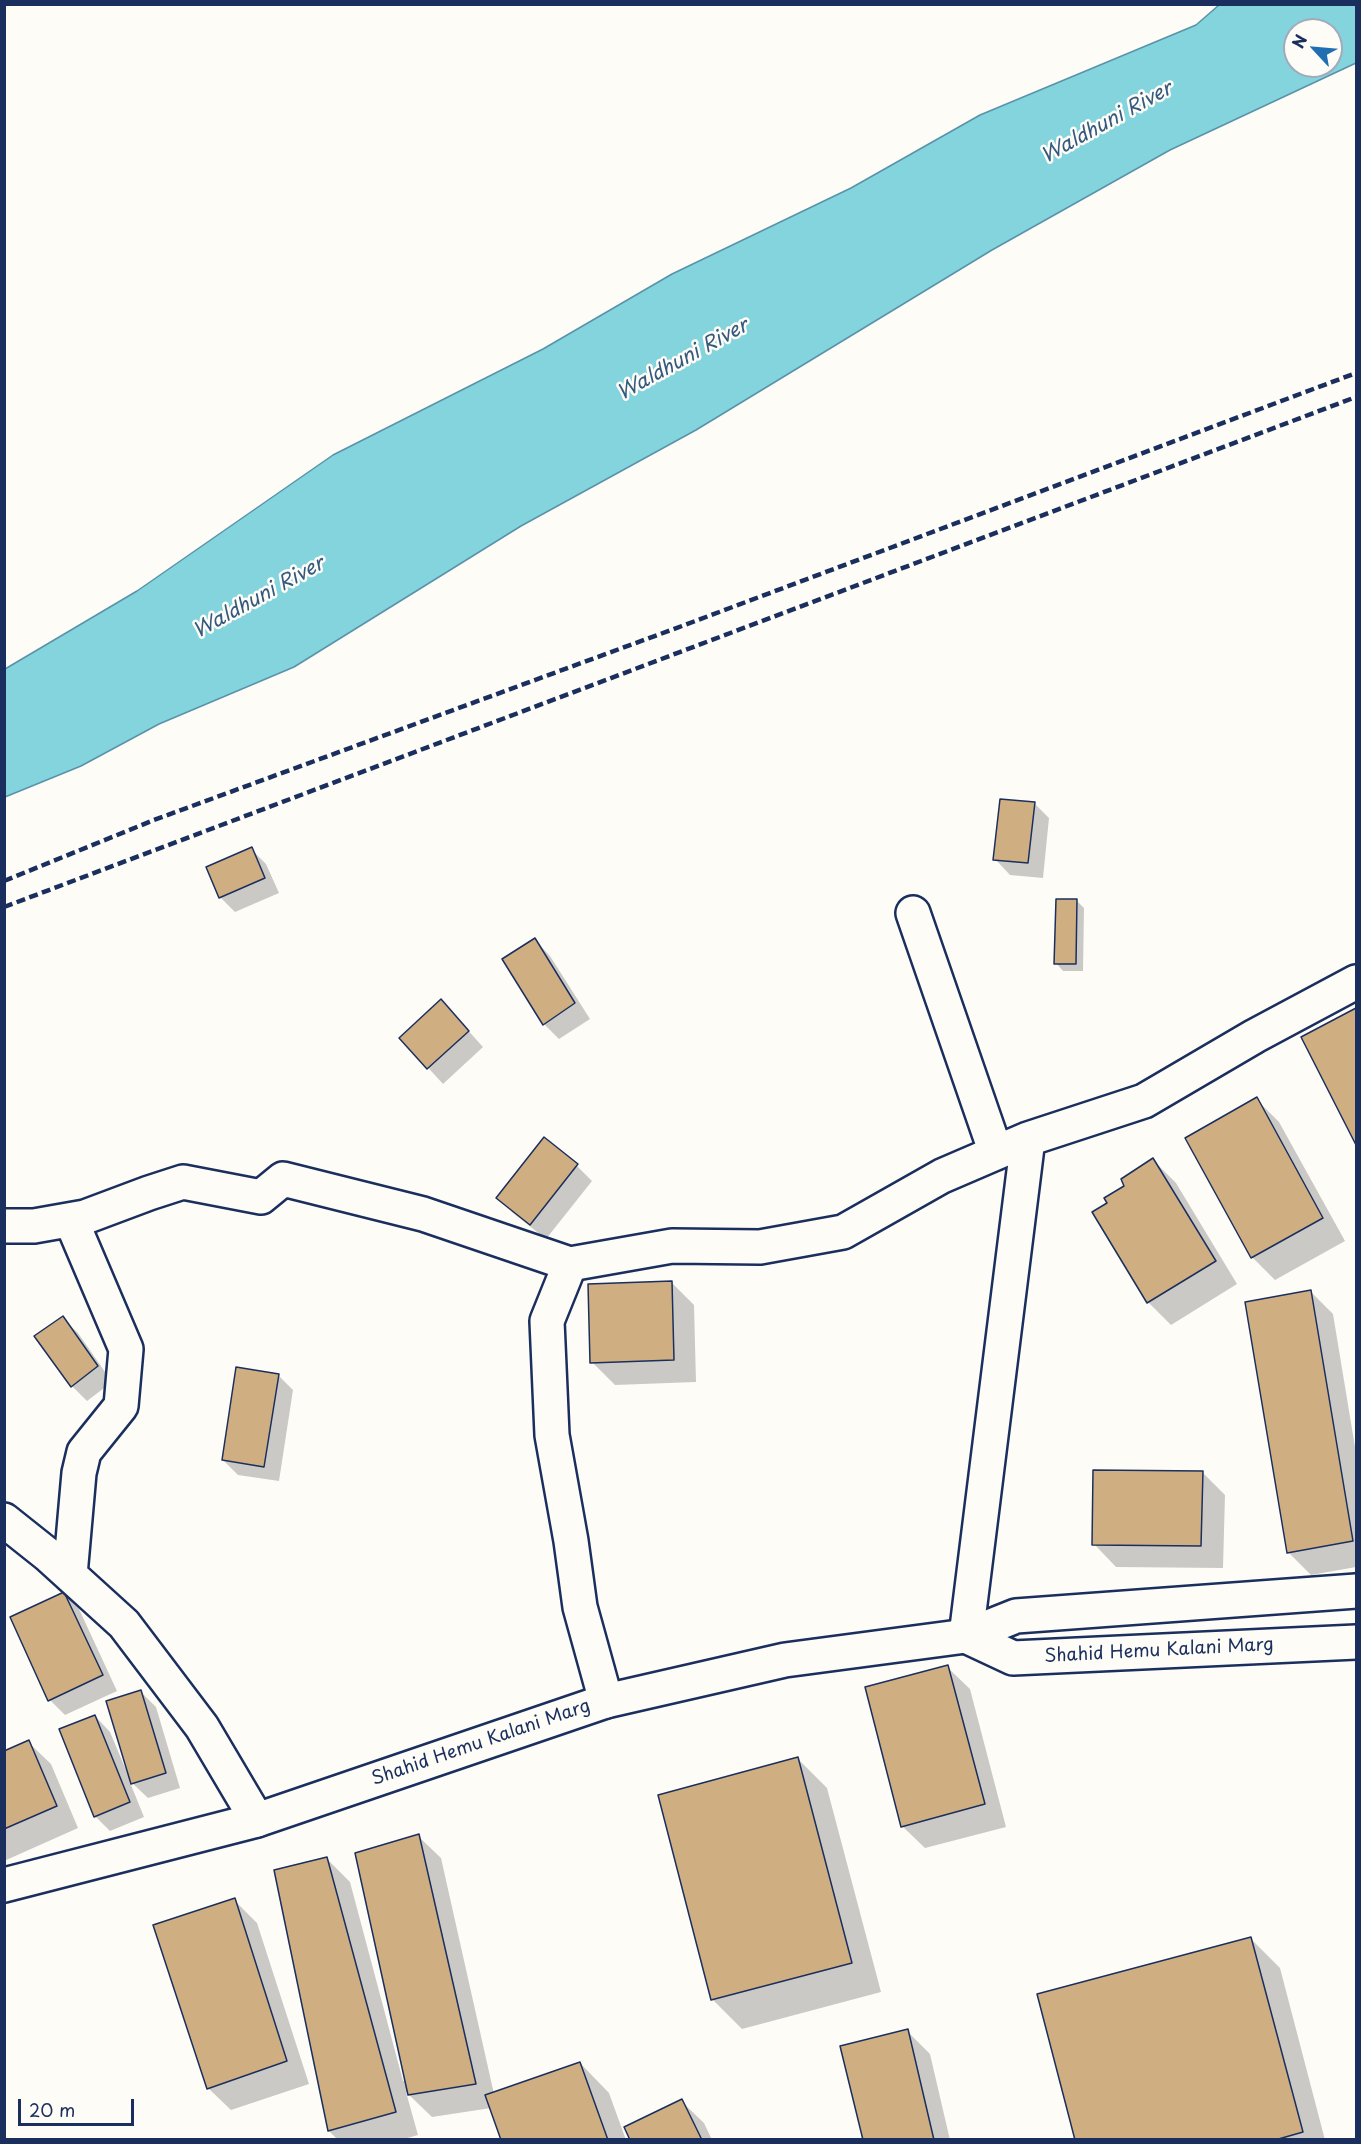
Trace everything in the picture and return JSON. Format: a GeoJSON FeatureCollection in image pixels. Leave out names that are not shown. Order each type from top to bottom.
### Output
{"type":"FeatureCollection","features":[{"type":"Feature","properties":{"kind":"street"},"geometry":{"type":"LineString","coordinates":[[913,913],[996,1153]]}},
{"type":"Feature","properties":{"kind":"street"},"geometry":{"type":"LineString","coordinates":[[4,1226],[34,1226],[85,1217],[183,1182],[261,1197],[283,1179],[423,1214],[570,1264],[672,1246],[760,1247],[843,1232],[942,1176],[1028,1139],[1144,1101],[1255,1036],[1356,982]]}},
{"type":"Feature","properties":{"kind":"street"},"geometry":{"type":"LineString","coordinates":[[966,1636],[1028,1139]]}},
{"type":"Feature","properties":{"kind":"street"},"geometry":{"type":"LineString","coordinates":[[70,1575],[79,1473],[84,1452],[121,1406],[126,1349],[71,1220]]}},
{"type":"Feature","properties":{"kind":"street"},"geometry":{"type":"LineString","coordinates":[[570,1264],[548,1321],[552,1435],[580,1607],[606,1701]]}},
{"type":"Feature","properties":{"kind":"street"},"geometry":{"type":"LineString","coordinates":[[4,1520],[124,1624],[202,1727],[257,1820]]}},
{"type":"Feature","properties":{"kind":"street","name":"Shahid Hemu Kalani Marg"},"geometry":{"type":"LineString","coordinates":[[4,1885],[257,1820],[606,1701],[785,1660],[966,1636],[1016,1616],[1356,1591]]}},
{"type":"Feature","properties":{"kind":"street","name":"Shahid Hemu Kalani Marg"},"geometry":{"type":"LineString","coordinates":[[966,1636],[1013,1658],[1356,1642]]}},
{"type":"Feature","properties":{"kind":"water","name":"Waldhuni River"},"geometry":{"type":"Polygon","coordinates":[[[1219,5],[1356,5],[1356,63],[1343,69],[1343,18],[1283,18],[1283,78],[1324,78],[1170,150],[992,250],[696,430],[521,526],[294,667],[159,724],[81,766],[5,797],[5,669],[137,591],[333,455],[543,349],[672,274],[851,188],[980,115],[1196,25],[1219,5]]]}},
{"type":"Feature","properties":{"kind":"building"},"geometry":{"type":"Polygon","coordinates":[[[1000,799],[1035,802],[1028,863],[993,860],[1000,799]]]}},
{"type":"Feature","properties":{"kind":"building"},"geometry":{"type":"Polygon","coordinates":[[[252,847],[265,878],[219,898],[206,867],[252,847]]]}},
{"type":"Feature","properties":{"kind":"building"},"geometry":{"type":"Polygon","coordinates":[[[1056,899],[1077,899],[1076,964],[1054,964],[1056,899]]]}},
{"type":"Feature","properties":{"kind":"building"},"geometry":{"type":"Polygon","coordinates":[[[535,938],[575,1003],[543,1025],[502,959],[535,938]]]}},
{"type":"Feature","properties":{"kind":"building"},"geometry":{"type":"Polygon","coordinates":[[[441,999],[469,1031],[427,1069],[399,1038],[441,999]]]}},
{"type":"Feature","properties":{"kind":"building"},"geometry":{"type":"Polygon","coordinates":[[[1356,1008],[1356,1145],[1301,1037],[1356,1008]]]}},
{"type":"Feature","properties":{"kind":"building"},"geometry":{"type":"Polygon","coordinates":[[[1257,1097],[1323,1218],[1251,1258],[1185,1138],[1257,1097]]]}},
{"type":"Feature","properties":{"kind":"building"},"geometry":{"type":"Polygon","coordinates":[[[544,1137],[578,1164],[530,1225],[496,1198],[544,1137]]]}},
{"type":"Feature","properties":{"kind":"building"},"geometry":{"type":"Polygon","coordinates":[[[1153,1158],[1216,1261],[1147,1303],[1092,1212],[1107,1203],[1104,1198],[1124,1186],[1121,1179],[1153,1158]]]}},
{"type":"Feature","properties":{"kind":"building"},"geometry":{"type":"Polygon","coordinates":[[[672,1281],[674,1360],[590,1363],[588,1284],[672,1281]]]}},
{"type":"Feature","properties":{"kind":"building"},"geometry":{"type":"Polygon","coordinates":[[[1311,1290],[1353,1541],[1287,1553],[1245,1302],[1311,1290]]]}},
{"type":"Feature","properties":{"kind":"building"},"geometry":{"type":"Polygon","coordinates":[[[63,1316],[98,1366],[71,1387],[34,1336],[63,1316]]]}},
{"type":"Feature","properties":{"kind":"building"},"geometry":{"type":"Polygon","coordinates":[[[236,1367],[279,1374],[264,1467],[222,1460],[236,1367]]]}},
{"type":"Feature","properties":{"kind":"building"},"geometry":{"type":"Polygon","coordinates":[[[1093,1470],[1203,1471],[1201,1546],[1092,1545],[1093,1470]]]}},
{"type":"Feature","properties":{"kind":"building"},"geometry":{"type":"Polygon","coordinates":[[[64,1592],[103,1675],[48,1701],[10,1617],[64,1592]]]}},
{"type":"Feature","properties":{"kind":"building"},"geometry":{"type":"Polygon","coordinates":[[[948,1665],[985,1804],[901,1827],[865,1687],[948,1665]]]}},
{"type":"Feature","properties":{"kind":"building"},"geometry":{"type":"Polygon","coordinates":[[[141,1690],[166,1773],[131,1784],[106,1701],[141,1690]]]}},
{"type":"Feature","properties":{"kind":"building"},"geometry":{"type":"Polygon","coordinates":[[[95,1715],[130,1802],[94,1817],[59,1729],[95,1715]]]}},
{"type":"Feature","properties":{"kind":"building"},"geometry":{"type":"Polygon","coordinates":[[[29,1740],[57,1806],[4,1829],[4,1751],[29,1740]]]}},
{"type":"Feature","properties":{"kind":"building"},"geometry":{"type":"Polygon","coordinates":[[[798,1757],[852,1963],[711,2000],[658,1795],[798,1757]]]}},
{"type":"Feature","properties":{"kind":"building"},"geometry":{"type":"Polygon","coordinates":[[[419,1834],[476,2084],[408,2095],[355,1853],[419,1834]]]}},
{"type":"Feature","properties":{"kind":"building"},"geometry":{"type":"Polygon","coordinates":[[[327,1857],[396,2112],[328,2131],[274,1870],[327,1857]]]}},
{"type":"Feature","properties":{"kind":"building"},"geometry":{"type":"Polygon","coordinates":[[[235,1898],[287,2061],[207,2089],[153,1925],[235,1898]]]}},
{"type":"Feature","properties":{"kind":"building"},"geometry":{"type":"Polygon","coordinates":[[[1251,1937],[1303,2132],[1275,2140],[1075,2140],[1037,1994],[1251,1937]]]}},
{"type":"Feature","properties":{"kind":"building"},"geometry":{"type":"Polygon","coordinates":[[[908,2029],[934,2140],[863,2140],[840,2046],[908,2029]]]}},
{"type":"Feature","properties":{"kind":"building"},"geometry":{"type":"Polygon","coordinates":[[[580,2062],[608,2140],[501,2140],[485,2095],[580,2062]]]}},
{"type":"Feature","properties":{"kind":"building"},"geometry":{"type":"Polygon","coordinates":[[[682,2099],[702,2140],[630,2140],[624,2127],[682,2099]]]}},
{"type":"Feature","properties":{"kind":"railway"},"geometry":{"type":"LineString","coordinates":[[4,881],[154,820],[682,626],[1356,373]]}},
{"type":"Feature","properties":{"kind":"railway"},"geometry":{"type":"LineString","coordinates":[[4,907],[1356,397]]}}]}
